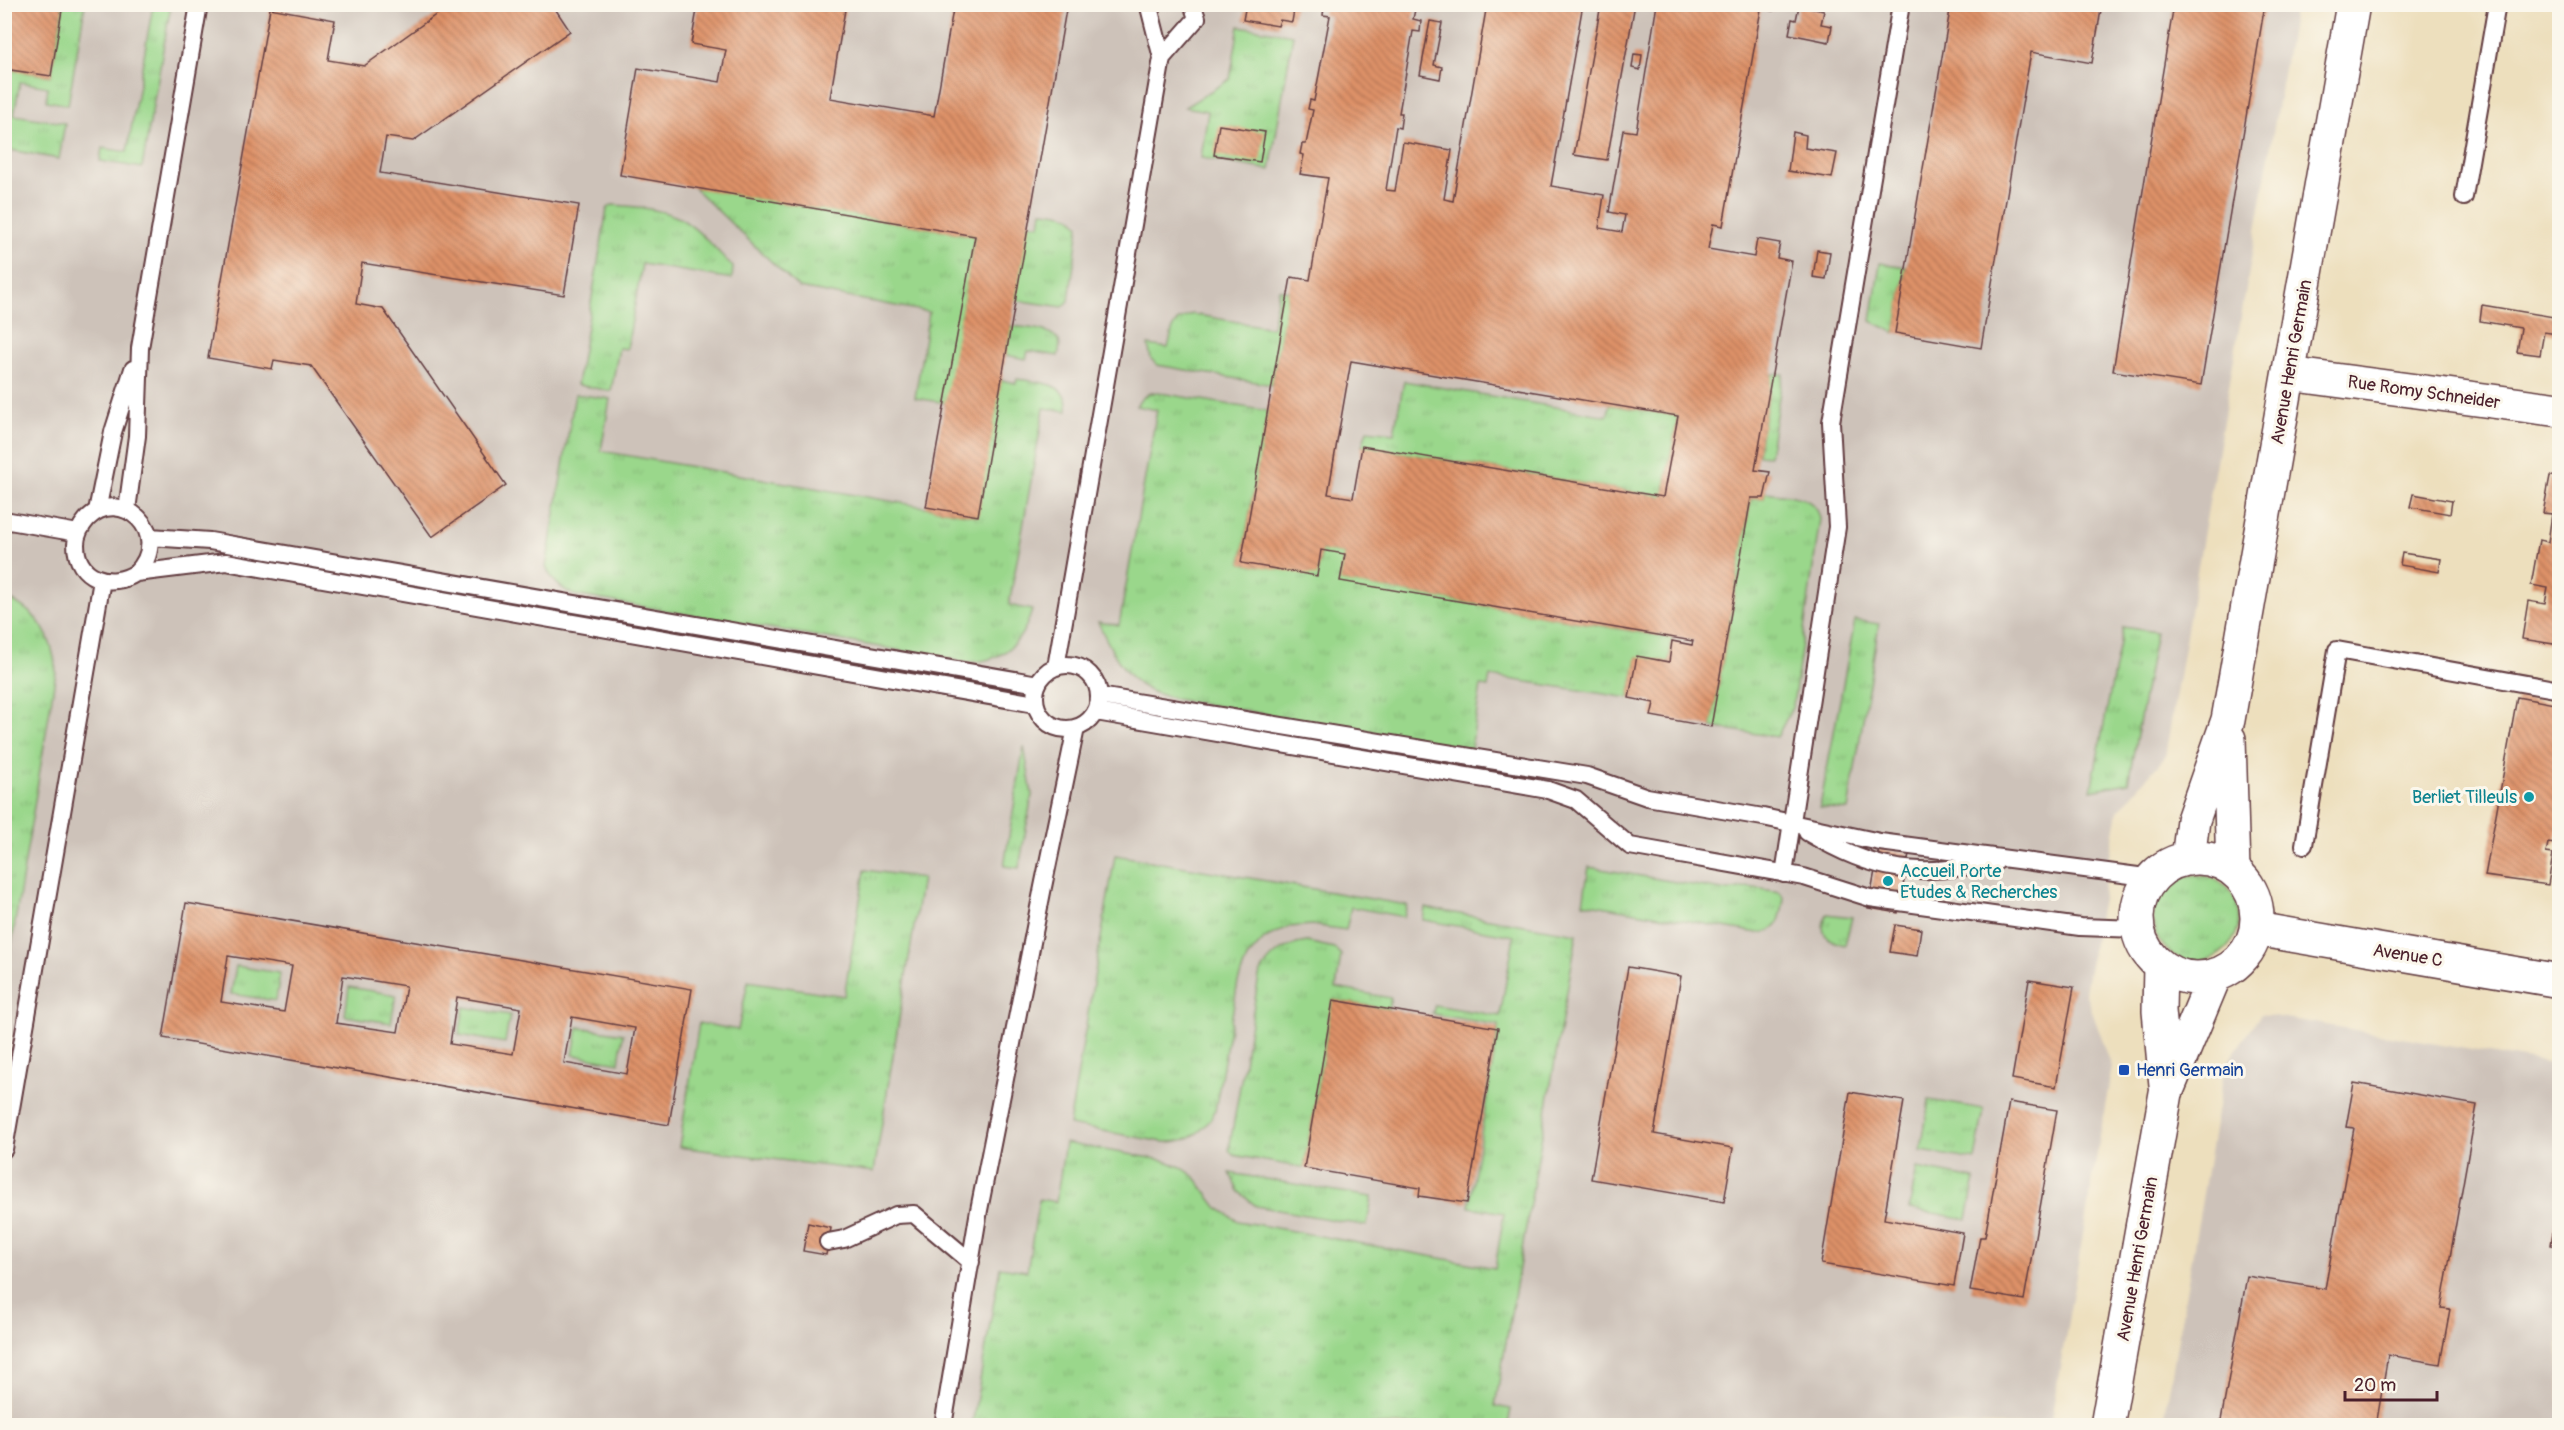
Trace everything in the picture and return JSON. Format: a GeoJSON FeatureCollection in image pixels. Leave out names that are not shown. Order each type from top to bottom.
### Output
{"type":"FeatureCollection","features":[{"type":"Feature","properties":{"kind":"street","name":"Avenue Henri Germain"},"geometry":{"type":"LineString","coordinates":[[2188,859],[2193,820],[2228,720],[2353,4]]}},
{"type":"Feature","properties":{"kind":"street","name":"Rue Romy Schneider"},"geometry":{"type":"LineString","coordinates":[[2289,374],[2559,410]]}},
{"type":"Feature","properties":{"kind":"street","name":"Avenue Henri Germain"},"geometry":{"type":"LineString","coordinates":[[2228,720],[2233,870]]}},
{"type":"Feature","properties":{"kind":"street"},"geometry":{"type":"LineString","coordinates":[[2204,858],[2220,862],[2233,870],[2245,882],[2253,896],[2257,912],[2256,929],[2251,945],[2242,958],[2230,969],[2201,978],[2173,974],[2160,966],[2149,955],[2142,943],[2138,928],[2137,910],[2142,893],[2153,878],[2175,862],[2188,859],[2204,858]]}},
{"type":"Feature","properties":{"kind":"street","name":"Avenue C"},"geometry":{"type":"LineString","coordinates":[[2256,929],[2559,981]]}},
{"type":"Feature","properties":{"kind":"street","name":"Avenue Henri Germain"},"geometry":{"type":"LineString","coordinates":[[2160,966],[2159,1011],[2166,1093]]}},
{"type":"Feature","properties":{"kind":"street","name":"Avenue Henri Germain"},"geometry":{"type":"LineString","coordinates":[[2107,1425],[2166,1093],[2216,975]]}},
{"type":"Feature","properties":{"kind":"lane"},"geometry":{"type":"LineString","coordinates":[[127,510],[137,436],[140,348],[199,4]]}},
{"type":"Feature","properties":{"kind":"lane"},"geometry":{"type":"LineString","coordinates":[[1056,667],[1162,58],[1150,4]]}},
{"type":"Feature","properties":{"kind":"lane"},"geometry":{"type":"LineString","coordinates":[[1162,58],[1197,18],[1192,4]]}},
{"type":"Feature","properties":{"kind":"lane"},"geometry":{"type":"LineString","coordinates":[[1784,874],[1837,527],[1831,422],[1901,4]]}},
{"type":"Feature","properties":{"kind":"lane"},"geometry":{"type":"LineString","coordinates":[[2464,197],[2497,4]]}},
{"type":"Feature","properties":{"kind":"lane"},"geometry":{"type":"LineString","coordinates":[[97,512],[113,432],[140,348]]}},
{"type":"Feature","properties":{"kind":"lane"},"geometry":{"type":"LineString","coordinates":[[117,508],[127,510],[142,521],[150,537],[148,557],[136,573],[126,580],[114,582],[102,580],[83,567],[76,544],[78,533],[89,517],[97,512],[117,508]]}},
{"type":"Feature","properties":{"kind":"lane"},"geometry":{"type":"LineString","coordinates":[[4,520],[78,533]]}},
{"type":"Feature","properties":{"kind":"lane"},"geometry":{"type":"LineString","coordinates":[[150,537],[210,542],[1038,684]]}},
{"type":"Feature","properties":{"kind":"lane"},"geometry":{"type":"LineString","coordinates":[[136,573],[226,562],[1035,704]]}},
{"type":"Feature","properties":{"kind":"lane"},"geometry":{"type":"LineString","coordinates":[[4,1149],[102,580]]}},
{"type":"Feature","properties":{"kind":"lane"},"geometry":{"type":"LineString","coordinates":[[2304,845],[2337,650],[2559,690]]}},
{"type":"Feature","properties":{"kind":"lane"},"geometry":{"type":"LineString","coordinates":[[1066,665],[1085,671],[1093,677],[1097,704],[1084,725],[1067,729],[1050,725],[1043,719],[1035,704],[1038,684],[1042,676],[1056,667],[1066,665]]}},
{"type":"Feature","properties":{"kind":"lane"},"geometry":{"type":"LineString","coordinates":[[1097,704],[1587,776],[1647,797],[1763,817],[1880,842],[2153,878]]}},
{"type":"Feature","properties":{"kind":"lane"},"geometry":{"type":"LineString","coordinates":[[1097,704],[1548,790],[1576,800],[1630,846],[1784,874],[1870,898],[2080,927],[2138,928]]}},
{"type":"Feature","properties":{"kind":"lane"},"geometry":{"type":"LineString","coordinates":[[943,1425],[970,1262],[1042,887],[1076,728]]}},
{"type":"Feature","properties":{"kind":"lane"},"geometry":{"type":"LineString","coordinates":[[1793,824],[1839,851],[1876,865],[1905,870],[1958,869],[2008,859]]}},
{"type":"Feature","properties":{"kind":"lane"},"geometry":{"type":"LineString","coordinates":[[828,1242],[844,1239],[896,1215],[914,1214],[970,1262]]}},
{"type":"Feature","properties":{"kind":"shaded area"},"geometry":{"type":"Polygon","coordinates":[[[5,5],[2295,5],[2165,757],[2118,811],[2085,992],[2112,1067],[2050,1425],[5,1426],[5,5]]]}},
{"type":"Feature","properties":{"kind":"shaded area"},"geometry":{"type":"Polygon","coordinates":[[[2261,1014],[2559,1065],[2559,1425],[2163,1426],[2225,1066],[2261,1014]]]}},
{"type":"Feature","properties":{"kind":"green space"},"geometry":{"type":"Polygon","coordinates":[[[63,5],[85,5],[68,105],[46,101],[48,87],[20,82],[14,115],[65,123],[59,159],[5,149],[4,69],[51,76],[63,5]]]}},
{"type":"Feature","properties":{"kind":"green space"},"geometry":{"type":"Polygon","coordinates":[[[153,5],[171,5],[142,168],[100,161],[102,148],[127,152],[153,5]]]}},
{"type":"Feature","properties":{"kind":"green space"},"geometry":{"type":"Polygon","coordinates":[[[1239,26],[1293,35],[1270,170],[1201,158],[1208,111],[1185,107],[1230,79],[1239,26]]]}},
{"type":"Feature","properties":{"kind":"green space"},"geometry":{"type":"Polygon","coordinates":[[[693,187],[975,236],[946,403],[915,398],[929,312],[799,288],[693,187]]]}},
{"type":"Feature","properties":{"kind":"green space"},"geometry":{"type":"Polygon","coordinates":[[[612,205],[657,210],[681,219],[702,235],[733,267],[732,279],[642,264],[627,349],[619,348],[611,391],[577,385],[607,209],[612,205]]]}},
{"type":"Feature","properties":{"kind":"green space"},"geometry":{"type":"Polygon","coordinates":[[[1042,211],[1072,218],[1079,226],[1069,301],[1063,307],[1015,300],[1028,223],[1040,225],[1042,211]]]}},
{"type":"Feature","properties":{"kind":"green space"},"geometry":{"type":"Polygon","coordinates":[[[1880,263],[1906,267],[1895,333],[1871,321],[1880,263]]]}},
{"type":"Feature","properties":{"kind":"green space"},"geometry":{"type":"Polygon","coordinates":[[[1279,289],[1289,291],[1272,385],[1157,365],[1151,359],[1148,345],[1168,348],[1173,327],[1177,321],[1192,314],[1272,328],[1279,289]]]}},
{"type":"Feature","properties":{"kind":"green space"},"geometry":{"type":"Polygon","coordinates":[[[1011,326],[1051,333],[1060,343],[1058,356],[1028,351],[1026,359],[1005,355],[1011,326]]]}},
{"type":"Feature","properties":{"kind":"green space"},"geometry":{"type":"Polygon","coordinates":[[[1772,374],[1783,374],[1769,456],[1758,455],[1772,374]]]}},
{"type":"Feature","properties":{"kind":"green space"},"geometry":{"type":"Polygon","coordinates":[[[1017,379],[1043,383],[1058,389],[1067,401],[1067,411],[1044,408],[1009,605],[1032,610],[1017,641],[1010,648],[992,658],[968,662],[574,595],[557,584],[546,567],[575,394],[610,399],[601,451],[977,516],[1001,380],[1016,383],[1017,379]]]}},
{"type":"Feature","properties":{"kind":"green space"},"geometry":{"type":"Polygon","coordinates":[[[1404,381],[1607,416],[1610,405],[1678,416],[1663,497],[1362,446],[1367,430],[1394,433],[1404,381]]]}},
{"type":"Feature","properties":{"kind":"green space"},"geometry":{"type":"Polygon","coordinates":[[[1150,393],[1268,411],[1241,563],[1317,575],[1321,550],[1345,554],[1341,581],[1672,638],[1669,662],[1637,657],[1629,698],[1490,676],[1488,687],[1481,686],[1471,749],[1175,699],[1148,690],[1124,669],[1098,622],[1119,625],[1157,410],[1136,406],[1150,393]]]}},
{"type":"Feature","properties":{"kind":"green space"},"geometry":{"type":"Polygon","coordinates":[[[1765,492],[1791,495],[1806,500],[1813,505],[1820,519],[1793,706],[1777,737],[1711,727],[1751,498],[1764,498],[1765,492]]]}},
{"type":"Feature","properties":{"kind":"green space"},"geometry":{"type":"Polygon","coordinates":[[[5,597],[27,610],[42,627],[52,647],[56,672],[5,984],[5,597]]]}},
{"type":"Feature","properties":{"kind":"green space"},"geometry":{"type":"Polygon","coordinates":[[[1855,620],[1879,624],[1848,810],[1820,807],[1855,620]]]}},
{"type":"Feature","properties":{"kind":"green space"},"geometry":{"type":"Polygon","coordinates":[[[2123,627],[2156,632],[2128,783],[2091,790],[2123,627]]]}},
{"type":"Feature","properties":{"kind":"green space"},"geometry":{"type":"Polygon","coordinates":[[[1024,746],[1032,795],[1019,868],[1004,866],[1024,746]]]}},
{"type":"Feature","properties":{"kind":"green space"},"geometry":{"type":"Polygon","coordinates":[[[1115,855],[1407,905],[1404,917],[1351,907],[1346,930],[1312,925],[1288,927],[1265,938],[1247,958],[1238,982],[1215,1111],[1206,1125],[1194,1135],[1180,1141],[1163,1142],[1069,1125],[1115,855]]]}},
{"type":"Feature","properties":{"kind":"green space"},"geometry":{"type":"Polygon","coordinates":[[[1589,867],[1728,891],[1749,887],[1780,892],[1784,898],[1782,911],[1775,927],[1758,933],[1583,903],[1589,867]]]}},
{"type":"Feature","properties":{"kind":"green space"},"geometry":{"type":"Polygon","coordinates":[[[865,870],[922,878],[874,1172],[679,1147],[699,1023],[738,1030],[748,981],[844,996],[865,870]]]}},
{"type":"Feature","properties":{"kind":"green space"},"geometry":{"type":"Polygon","coordinates":[[[2188,875],[2204,875],[2227,887],[2236,901],[2239,918],[2236,935],[2227,949],[2204,961],[2188,961],[2172,954],[2160,942],[2153,926],[2153,910],[2160,894],[2172,882],[2188,875]]]}},
{"type":"Feature","properties":{"kind":"green space"},"geometry":{"type":"Polygon","coordinates":[[[1425,908],[1577,934],[1495,1406],[1511,1409],[1508,1425],[972,1425],[1000,1267],[1027,1271],[1039,1199],[1056,1202],[1065,1143],[1163,1160],[1181,1167],[1194,1176],[1217,1207],[1238,1221],[1495,1268],[1504,1213],[1469,1207],[1499,1025],[1432,1014],[1435,1005],[1500,1016],[1514,936],[1423,920],[1425,908]]]}},
{"type":"Feature","properties":{"kind":"green space"},"geometry":{"type":"Polygon","coordinates":[[[1827,914],[1852,917],[1845,945],[1833,941],[1826,935],[1823,926],[1827,914]]]}},
{"type":"Feature","properties":{"kind":"green space"},"geometry":{"type":"Polygon","coordinates":[[[1307,942],[1334,948],[1341,955],[1336,988],[1391,998],[1388,1009],[1333,1000],[1304,1168],[1233,1155],[1229,1150],[1259,976],[1267,962],[1278,952],[1307,942]]]}},
{"type":"Feature","properties":{"kind":"green space"},"geometry":{"type":"Polygon","coordinates":[[[236,966],[280,973],[276,1001],[231,994],[236,966]]]}},
{"type":"Feature","properties":{"kind":"green space"},"geometry":{"type":"Polygon","coordinates":[[[349,987],[396,995],[391,1023],[345,1016],[349,987]]]}},
{"type":"Feature","properties":{"kind":"green space"},"geometry":{"type":"Polygon","coordinates":[[[464,1007],[510,1015],[505,1043],[459,1035],[464,1007]]]}},
{"type":"Feature","properties":{"kind":"green space"},"geometry":{"type":"Polygon","coordinates":[[[578,1027],[623,1034],[619,1063],[573,1055],[578,1027]]]}},
{"type":"Feature","properties":{"kind":"green space"},"geometry":{"type":"Polygon","coordinates":[[[1929,1100],[1984,1109],[1975,1160],[1921,1151],[1929,1100]]]}},
{"type":"Feature","properties":{"kind":"green space"},"geometry":{"type":"Polygon","coordinates":[[[1917,1168],[1975,1179],[1967,1219],[1909,1209],[1917,1168]]]}},
{"type":"Feature","properties":{"kind":"green space"},"geometry":{"type":"Polygon","coordinates":[[[1230,1173],[1372,1197],[1367,1226],[1256,1206],[1238,1191],[1230,1173]]]}},
{"type":"Feature","properties":{"kind":"building"},"geometry":{"type":"Polygon","coordinates":[[[4,4],[63,4],[51,76],[4,69],[4,4]]]}},
{"type":"Feature","properties":{"kind":"building"},"geometry":{"type":"Polygon","coordinates":[[[451,4],[552,4],[570,31],[413,141],[386,137],[380,173],[579,205],[564,295],[362,263],[356,304],[383,309],[506,485],[432,537],[311,366],[274,360],[272,369],[208,358],[270,8],[335,20],[328,60],[364,66],[451,4]]]}},
{"type":"Feature","properties":{"kind":"building"},"geometry":{"type":"Polygon","coordinates":[[[698,4],[846,4],[830,98],[934,116],[954,4],[1067,4],[978,516],[926,507],[975,236],[620,175],[638,68],[720,82],[726,50],[691,44],[698,4]]]}},
{"type":"Feature","properties":{"kind":"building"},"geometry":{"type":"Polygon","coordinates":[[[1246,4],[1295,4],[1292,22],[1280,20],[1278,26],[1243,20],[1246,4]]]}},
{"type":"Feature","properties":{"kind":"building"},"geometry":{"type":"Polygon","coordinates":[[[1487,4],[1583,4],[1551,186],[1604,195],[1599,228],[1622,232],[1625,215],[1609,212],[1623,130],[1636,132],[1657,4],[1775,4],[1773,11],[1761,9],[1723,226],[1713,224],[1708,249],[1754,257],[1757,239],[1780,243],[1777,258],[1792,261],[1755,470],[1770,472],[1764,498],[1751,498],[1711,727],[1651,716],[1654,703],[1629,698],[1637,656],[1669,662],[1672,641],[1692,645],[1693,641],[1340,581],[1345,554],[1321,550],[1317,576],[1241,563],[1291,277],[1310,280],[1328,178],[1300,174],[1304,155],[1300,154],[1302,144],[1306,144],[1313,110],[1308,109],[1310,100],[1314,101],[1330,16],[1323,15],[1324,6],[1333,8],[1334,5],[1416,5],[1413,19],[1421,21],[1420,32],[1413,31],[1399,113],[1402,113],[1400,128],[1396,127],[1386,190],[1395,191],[1403,142],[1452,150],[1444,199],[1453,201],[1487,4]],[[1351,361],[1328,494],[1353,498],[1362,446],[1663,497],[1678,416],[1351,361]]]}},
{"type":"Feature","properties":{"kind":"building"},"geometry":{"type":"Polygon","coordinates":[[[1601,4],[1635,4],[1607,160],[1574,155],[1601,4]]]}},
{"type":"Feature","properties":{"kind":"building"},"geometry":{"type":"Polygon","coordinates":[[[1951,4],[2102,4],[2092,63],[2031,52],[1981,348],[1895,333],[1951,4]]]}},
{"type":"Feature","properties":{"kind":"building"},"geometry":{"type":"Polygon","coordinates":[[[2174,4],[2265,4],[2201,385],[2113,371],[2174,4]]]}},
{"type":"Feature","properties":{"kind":"building"},"geometry":{"type":"Polygon","coordinates":[[[1799,6],[1824,11],[1821,24],[1832,26],[1829,42],[1789,34],[1792,19],[1796,20],[1799,6]]]}},
{"type":"Feature","properties":{"kind":"building"},"geometry":{"type":"Polygon","coordinates":[[[1430,21],[1442,23],[1434,65],[1442,67],[1440,79],[1420,75],[1430,21]]]}},
{"type":"Feature","properties":{"kind":"building"},"geometry":{"type":"Polygon","coordinates":[[[1634,54],[1642,55],[1640,70],[1632,68],[1634,54]]]}},
{"type":"Feature","properties":{"kind":"building"},"geometry":{"type":"Polygon","coordinates":[[[1219,125],[1265,132],[1260,162],[1214,155],[1219,125]]]}},
{"type":"Feature","properties":{"kind":"building"},"geometry":{"type":"Polygon","coordinates":[[[1793,132],[1806,135],[1805,148],[1837,153],[1832,178],[1788,171],[1793,132]]]}},
{"type":"Feature","properties":{"kind":"building"},"geometry":{"type":"Polygon","coordinates":[[[1817,250],[1830,252],[1826,279],[1813,277],[1817,250]]]}},
{"type":"Feature","properties":{"kind":"building"},"geometry":{"type":"Polygon","coordinates":[[[2482,305],[2560,318],[2557,334],[2544,332],[2540,355],[2517,352],[2521,328],[2480,321],[2482,305]]]}},
{"type":"Feature","properties":{"kind":"building"},"geometry":{"type":"Polygon","coordinates":[[[2550,476],[2560,477],[2560,645],[2522,639],[2528,601],[2545,604],[2548,588],[2531,585],[2539,540],[2548,542],[2552,514],[2543,513],[2550,476]]]}},
{"type":"Feature","properties":{"kind":"building"},"geometry":{"type":"Polygon","coordinates":[[[2413,494],[2452,501],[2450,514],[2410,507],[2413,494]]]}},
{"type":"Feature","properties":{"kind":"building"},"geometry":{"type":"Polygon","coordinates":[[[2402,553],[2441,559],[2439,572],[2400,565],[2402,553]]]}},
{"type":"Feature","properties":{"kind":"building","name":"Berliet Tilleuls"},"geometry":{"type":"Polygon","coordinates":[[[2517,697],[2560,705],[2560,819],[2555,844],[2548,843],[2546,853],[2553,854],[2548,885],[2485,876],[2517,697]]]}},
{"type":"Feature","properties":{"kind":"building","name":"Accueil Porte Etudes & Recherches"},"geometry":{"type":"Polygon","coordinates":[[[1879,849],[1909,854],[1898,913],[1868,908],[1879,849]]]}},
{"type":"Feature","properties":{"kind":"building"},"geometry":{"type":"Polygon","coordinates":[[[186,903],[692,989],[669,1125],[163,1038],[186,903]],[[228,956],[221,1002],[284,1012],[292,966],[228,956]],[[343,976],[336,1023],[398,1032],[406,986],[343,976]],[[457,997],[450,1044],[513,1054],[521,1008],[457,997]],[[572,1017],[564,1063],[627,1074],[635,1028],[572,1017]]]}},
{"type":"Feature","properties":{"kind":"building"},"geometry":{"type":"Polygon","coordinates":[[[1895,925],[1921,929],[1917,956],[1890,952],[1895,925]]]}},
{"type":"Feature","properties":{"kind":"building"},"geometry":{"type":"Polygon","coordinates":[[[1628,967],[1681,976],[1654,1134],[1733,1148],[1724,1202],[1591,1179],[1628,967]]]}},
{"type":"Feature","properties":{"kind":"building"},"geometry":{"type":"Polygon","coordinates":[[[2029,980],[2074,987],[2056,1087],[2012,1079],[2029,980]]]}},
{"type":"Feature","properties":{"kind":"building"},"geometry":{"type":"Polygon","coordinates":[[[1333,1000],[1498,1028],[1467,1203],[1419,1196],[1420,1188],[1304,1168],[1333,1000]]]}},
{"type":"Feature","properties":{"kind":"building"},"geometry":{"type":"Polygon","coordinates":[[[2354,1083],[2477,1105],[2441,1308],[2450,1309],[2440,1364],[2388,1355],[2376,1426],[2220,1426],[2247,1276],[2325,1289],[2354,1128],[2346,1127],[2354,1083]]]}},
{"type":"Feature","properties":{"kind":"building"},"geometry":{"type":"Polygon","coordinates":[[[1850,1092],[1904,1101],[1884,1219],[1963,1233],[1954,1286],[1821,1264],[1850,1092]]]}},
{"type":"Feature","properties":{"kind":"building"},"geometry":{"type":"Polygon","coordinates":[[[2009,1102],[2057,1110],[2024,1300],[1970,1291],[1980,1237],[1985,1237],[2009,1102]]]}},
{"type":"Feature","properties":{"kind":"building"},"geometry":{"type":"Polygon","coordinates":[[[2558,1200],[2560,1200],[2560,1247],[2551,1245],[2558,1200]]]}},
{"type":"Feature","properties":{"kind":"building"},"geometry":{"type":"Polygon","coordinates":[[[808,1223],[831,1228],[826,1255],[803,1251],[808,1223]]]}},
{"type":"Feature","properties":{"kind":"place","name":"Berliet Tilleuls"},"geometry":{"type":"Point","coordinates":[2529,797]}},
{"type":"Feature","properties":{"kind":"place","name":"Accueil Porte Etudes & Recherches"},"geometry":{"type":"Point","coordinates":[1888,881]}},
{"type":"Feature","properties":{"kind":"place","name":"Henri Germain"},"geometry":{"type":"Point","coordinates":[2124,1070]}}]}
